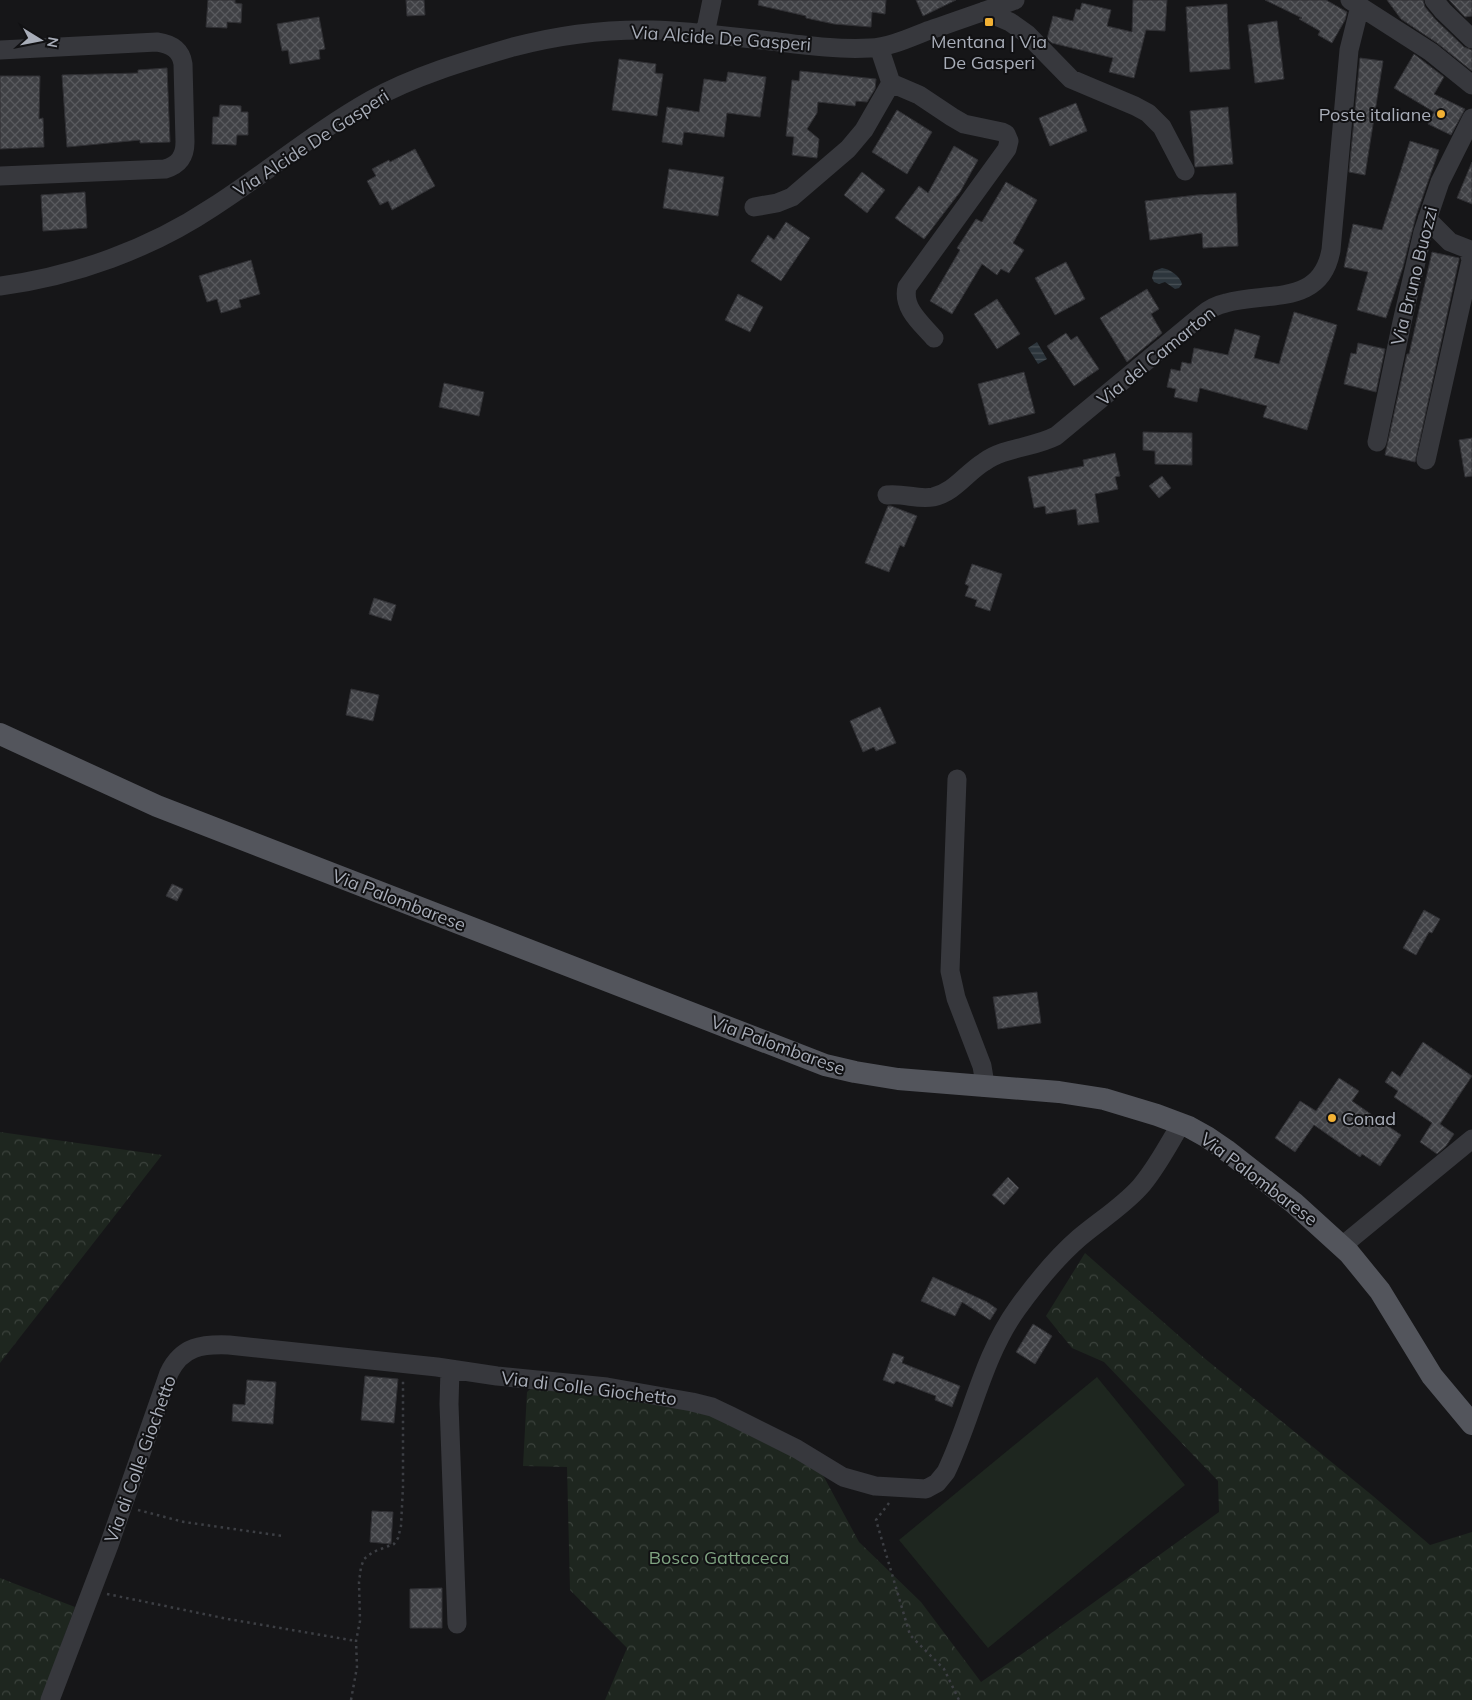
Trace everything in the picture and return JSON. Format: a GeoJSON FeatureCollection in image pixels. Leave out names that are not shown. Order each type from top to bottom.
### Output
{"type":"FeatureCollection","features":[{"type":"Feature","properties":{"kind":"main road","name":"Via Palombarese"},"geometry":{"type":"LineString","coordinates":[[0,734],[157,806],[833,1067],[869,1075],[983,1087],[1059,1092],[1104,1099],[1138,1108],[1181,1124],[1207,1137],[1226,1150],[1294,1203],[1342,1246],[1380,1291],[1432,1376],[1472,1424]]}},
{"type":"Feature","properties":{"kind":"street"},"geometry":{"type":"LineString","coordinates":[[699,0],[704,34]]}},
{"type":"Feature","properties":{"kind":"street"},"geometry":{"type":"LineString","coordinates":[[704,34],[712,0]]}},
{"type":"Feature","properties":{"kind":"street","name":"Via Alcide De Gasperi"},"geometry":{"type":"LineString","coordinates":[[0,286],[48,277],[81,268],[121,254],[165,235],[211,208],[372,100],[406,83],[452,66],[521,45],[580,35],[644,30],[704,34],[829,47],[879,47],[899,42],[1014,0]]}},
{"type":"Feature","properties":{"kind":"street"},"geometry":{"type":"LineString","coordinates":[[1434,0],[1472,38]]}},
{"type":"Feature","properties":{"kind":"street"},"geometry":{"type":"LineString","coordinates":[[1362,2],[1431,52],[1472,85]]}},
{"type":"Feature","properties":{"kind":"street","name":"Via del Camarton"},"geometry":{"type":"LineString","coordinates":[[887,495],[902,494],[924,498],[949,491],[982,462],[1004,452],[1034,445],[1056,436],[1212,308],[1226,302],[1281,296],[1299,292],[1318,280],[1325,270],[1331,250],[1349,50],[1362,2]]}},
{"type":"Feature","properties":{"kind":"street"},"geometry":{"type":"LineString","coordinates":[[984,11],[1010,22],[1028,34],[1071,80],[1136,106],[1148,113],[1162,127],[1185,171]]}},
{"type":"Feature","properties":{"kind":"street"},"geometry":{"type":"LineString","coordinates":[[0,50],[157,42],[170,45],[180,54],[183,64],[185,142],[184,153],[179,162],[165,169],[0,176]]}},
{"type":"Feature","properties":{"kind":"street"},"geometry":{"type":"LineString","coordinates":[[879,47],[892,83],[920,95],[958,121],[978,128],[1002,132],[1006,134],[1009,141],[1007,149],[907,286],[905,296],[907,305],[934,338]]}},
{"type":"Feature","properties":{"kind":"street"},"geometry":{"type":"LineString","coordinates":[[754,207],[777,203],[792,197],[848,149],[864,130],[892,83]]}},
{"type":"Feature","properties":{"kind":"street","name":"Via Bruno Buozzi"},"geometry":{"type":"LineString","coordinates":[[1377,442],[1402,322],[1427,219],[1445,171],[1472,118]]}},
{"type":"Feature","properties":{"kind":"street"},"geometry":{"type":"LineString","coordinates":[[1426,460],[1471,260],[1468,250],[1450,242],[1427,219]]}},
{"type":"Feature","properties":{"kind":"street"},"geometry":{"type":"LineString","coordinates":[[957,779],[950,972],[956,998],[982,1066],[983,1087]]}},
{"type":"Feature","properties":{"kind":"street","name":"Via di Colle Giochetto"},"geometry":{"type":"LineString","coordinates":[[50,1700],[92,1590],[169,1373],[177,1359],[185,1352],[198,1347],[221,1345],[621,1388],[701,1404],[724,1412],[843,1477],[869,1484],[926,1489],[933,1486],[940,1479],[947,1468],[993,1349],[1013,1315],[1034,1287],[1074,1242],[1139,1188],[1152,1171],[1181,1124]]}},
{"type":"Feature","properties":{"kind":"street"},"geometry":{"type":"LineString","coordinates":[[1342,1246],[1472,1139]]}},
{"type":"Feature","properties":{"kind":"street"},"geometry":{"type":"LineString","coordinates":[[450,1369],[449,1404],[456,1624]]}},
{"type":"Feature","properties":{"kind":"path"},"geometry":{"type":"LineString","coordinates":[[351,1700],[357,1667],[356,1641],[360,1621],[359,1582],[361,1566],[364,1559],[373,1552],[394,1544],[398,1538],[401,1526],[404,1488],[402,1395],[405,1364]]}},
{"type":"Feature","properties":{"kind":"path"},"geometry":{"type":"LineString","coordinates":[[901,1488],[876,1520],[910,1635],[944,1669],[959,1700]]}},
{"type":"Feature","properties":{"kind":"path"},"geometry":{"type":"LineString","coordinates":[[124,1502],[138,1510],[184,1522],[283,1536]]}},
{"type":"Feature","properties":{"kind":"path"},"geometry":{"type":"LineString","coordinates":[[92,1590],[228,1619],[356,1641]]}},
{"type":"Feature","properties":{"kind":"green space"},"geometry":{"type":"Polygon","coordinates":[[[0,1132],[162,1155],[0,1363],[0,1132]]]}},
{"type":"Feature","properties":{"kind":"green space","name":"Bosco Gattaceca"},"geometry":{"type":"Polygon","coordinates":[[[1085,1253],[1203,1357],[1430,1545],[1472,1532],[1472,1700],[605,1700],[627,1648],[570,1590],[567,1467],[523,1466],[527,1392],[540,1380],[711,1402],[817,1464],[859,1542],[921,1602],[981,1682],[1219,1512],[1218,1481],[1104,1362],[1072,1348],[1046,1316],[1085,1253]]]}},
{"type":"Feature","properties":{"kind":"green space"},"geometry":{"type":"Polygon","coordinates":[[[1097,1377],[1185,1485],[988,1648],[899,1540],[1097,1377]]]}},
{"type":"Feature","properties":{"kind":"green space"},"geometry":{"type":"Polygon","coordinates":[[[0,1578],[75,1607],[41,1700],[0,1700],[0,1578]]]}},
{"type":"Feature","properties":{"kind":"shaded area"},"geometry":{"type":"Polygon","coordinates":[[[1162,268],[1171,271],[1179,278],[1182,284],[1179,288],[1175,289],[1165,282],[1159,284],[1154,282],[1152,278],[1154,271],[1162,268]]]}},
{"type":"Feature","properties":{"kind":"shaded area"},"geometry":{"type":"Polygon","coordinates":[[[1037,342],[1047,359],[1038,364],[1028,348],[1037,342]]]}},
{"type":"Feature","properties":{"kind":"building"},"geometry":{"type":"Polygon","coordinates":[[[208,0],[235,0],[235,3],[242,4],[241,23],[227,22],[227,28],[206,27],[208,0]]]}},
{"type":"Feature","properties":{"kind":"building"},"geometry":{"type":"Polygon","coordinates":[[[406,0],[424,0],[425,15],[407,16],[406,0]]]}},
{"type":"Feature","properties":{"kind":"building"},"geometry":{"type":"Polygon","coordinates":[[[759,0],[886,0],[885,14],[872,12],[871,27],[834,24],[806,18],[806,16],[758,5],[759,0]]]}},
{"type":"Feature","properties":{"kind":"building"},"geometry":{"type":"Polygon","coordinates":[[[916,0],[956,0],[923,16],[916,0]]]}},
{"type":"Feature","properties":{"kind":"building"},"geometry":{"type":"Polygon","coordinates":[[[1133,0],[1167,0],[1165,31],[1146,30],[1134,78],[1109,72],[1113,58],[1052,43],[1047,39],[1053,16],[1073,21],[1076,9],[1080,10],[1082,3],[1111,10],[1107,26],[1132,32],[1133,0]]]}},
{"type":"Feature","properties":{"kind":"building"},"geometry":{"type":"Polygon","coordinates":[[[1265,0],[1326,0],[1347,12],[1345,20],[1332,43],[1318,35],[1320,31],[1299,19],[1302,18],[1265,0]]]}},
{"type":"Feature","properties":{"kind":"building"},"geometry":{"type":"Polygon","coordinates":[[[1387,0],[1423,0],[1425,7],[1435,19],[1464,47],[1472,50],[1472,71],[1437,43],[1401,19],[1387,0]]]}},
{"type":"Feature","properties":{"kind":"building"},"geometry":{"type":"Polygon","coordinates":[[[1449,0],[1472,0],[1472,16],[1465,17],[1449,0]]]}},
{"type":"Feature","properties":{"kind":"building"},"geometry":{"type":"Polygon","coordinates":[[[1227,4],[1230,69],[1190,72],[1186,7],[1227,4]]]}},
{"type":"Feature","properties":{"kind":"building"},"geometry":{"type":"Polygon","coordinates":[[[319,17],[325,49],[319,50],[320,59],[290,64],[288,50],[282,51],[277,24],[319,17]]]}},
{"type":"Feature","properties":{"kind":"building"},"geometry":{"type":"Polygon","coordinates":[[[1277,21],[1284,79],[1255,83],[1248,25],[1277,21]]]}},
{"type":"Feature","properties":{"kind":"building"},"geometry":{"type":"Polygon","coordinates":[[[1414,54],[1444,77],[1434,94],[1465,109],[1451,135],[1428,124],[1434,112],[1394,88],[1414,54]]]}},
{"type":"Feature","properties":{"kind":"building"},"geometry":{"type":"Polygon","coordinates":[[[1360,58],[1383,61],[1365,175],[1349,172],[1360,58]]]}},
{"type":"Feature","properties":{"kind":"building"},"geometry":{"type":"Polygon","coordinates":[[[619,59],[656,64],[655,73],[663,74],[657,116],[612,110],[619,59]]]}},
{"type":"Feature","properties":{"kind":"building"},"geometry":{"type":"Polygon","coordinates":[[[167,68],[170,142],[140,143],[140,140],[67,147],[62,75],[138,73],[138,70],[167,68]]]}},
{"type":"Feature","properties":{"kind":"building"},"geometry":{"type":"Polygon","coordinates":[[[800,71],[876,79],[875,89],[867,102],[856,101],[855,106],[818,102],[817,113],[807,129],[819,139],[817,158],[792,155],[794,137],[786,136],[792,80],[799,81],[800,71]]]}},
{"type":"Feature","properties":{"kind":"building"},"geometry":{"type":"Polygon","coordinates":[[[728,72],[766,77],[760,117],[727,113],[724,137],[684,132],[682,145],[662,142],[667,107],[699,112],[704,79],[726,82],[728,72]]]}},
{"type":"Feature","properties":{"kind":"building"},"geometry":{"type":"Polygon","coordinates":[[[0,76],[40,76],[39,119],[43,118],[44,147],[0,149],[0,76]]]}},
{"type":"Feature","properties":{"kind":"building"},"geometry":{"type":"Polygon","coordinates":[[[1076,103],[1087,131],[1050,146],[1039,118],[1076,103]]]}},
{"type":"Feature","properties":{"kind":"building"},"geometry":{"type":"Polygon","coordinates":[[[220,105],[241,106],[241,112],[248,112],[248,135],[237,135],[236,145],[212,144],[213,117],[219,117],[220,105]]]}},
{"type":"Feature","properties":{"kind":"building"},"geometry":{"type":"Polygon","coordinates":[[[1228,107],[1233,164],[1195,167],[1190,111],[1228,107]]]}},
{"type":"Feature","properties":{"kind":"building"},"geometry":{"type":"Polygon","coordinates":[[[897,110],[932,132],[907,174],[872,152],[897,110]]]}},
{"type":"Feature","properties":{"kind":"building"},"geometry":{"type":"Polygon","coordinates":[[[1410,141],[1439,150],[1416,216],[1403,267],[1386,318],[1357,310],[1368,272],[1344,267],[1353,224],[1382,230],[1410,141]]]}},
{"type":"Feature","properties":{"kind":"building"},"geometry":{"type":"Polygon","coordinates":[[[954,146],[978,160],[960,192],[924,239],[895,218],[919,186],[928,193],[954,146]]]}},
{"type":"Feature","properties":{"kind":"building"},"geometry":{"type":"Polygon","coordinates":[[[415,149],[435,186],[392,210],[388,201],[380,205],[367,181],[376,176],[372,169],[415,149]]]}},
{"type":"Feature","properties":{"kind":"building"},"geometry":{"type":"Polygon","coordinates":[[[1472,162],[1472,204],[1457,198],[1472,162]]]}},
{"type":"Feature","properties":{"kind":"building"},"geometry":{"type":"Polygon","coordinates":[[[669,169],[724,177],[718,216],[663,208],[669,169]]]}},
{"type":"Feature","properties":{"kind":"building"},"geometry":{"type":"Polygon","coordinates":[[[862,172],[885,190],[867,213],[844,195],[862,172]]]}},
{"type":"Feature","properties":{"kind":"building"},"geometry":{"type":"Polygon","coordinates":[[[1006,182],[1037,200],[1013,243],[1024,250],[1009,273],[1001,269],[997,275],[982,264],[952,314],[930,301],[960,250],[957,248],[976,219],[982,222],[1006,182]]]}},
{"type":"Feature","properties":{"kind":"building"},"geometry":{"type":"Polygon","coordinates":[[[85,192],[87,228],[43,231],[41,195],[85,192]]]}},
{"type":"Feature","properties":{"kind":"building"},"geometry":{"type":"Polygon","coordinates":[[[1236,193],[1238,246],[1203,248],[1202,233],[1150,240],[1145,201],[1236,193]]]}},
{"type":"Feature","properties":{"kind":"building"},"geometry":{"type":"Polygon","coordinates":[[[786,222],[810,238],[781,281],[751,261],[768,235],[774,240],[786,222]]]}},
{"type":"Feature","properties":{"kind":"building"},"geometry":{"type":"Polygon","coordinates":[[[1432,252],[1459,258],[1459,260],[1415,462],[1385,455],[1432,252]]]}},
{"type":"Feature","properties":{"kind":"building"},"geometry":{"type":"Polygon","coordinates":[[[251,260],[260,294],[239,300],[241,307],[221,313],[217,299],[207,302],[199,276],[251,260]]]}},
{"type":"Feature","properties":{"kind":"building"},"geometry":{"type":"Polygon","coordinates":[[[1066,262],[1085,299],[1055,315],[1035,278],[1066,262]]]}},
{"type":"Feature","properties":{"kind":"building"},"geometry":{"type":"Polygon","coordinates":[[[1147,289],[1159,309],[1151,314],[1162,333],[1127,362],[1100,318],[1147,289]]]}},
{"type":"Feature","properties":{"kind":"building"},"geometry":{"type":"Polygon","coordinates":[[[738,294],[763,307],[750,332],[725,320],[738,294]]]}},
{"type":"Feature","properties":{"kind":"building"},"geometry":{"type":"Polygon","coordinates":[[[997,299],[1020,334],[997,349],[974,314],[997,299]]]}},
{"type":"Feature","properties":{"kind":"building"},"geometry":{"type":"Polygon","coordinates":[[[1294,312],[1337,325],[1307,430],[1263,417],[1267,406],[1200,388],[1197,402],[1174,397],[1176,389],[1167,387],[1171,369],[1180,371],[1182,362],[1191,364],[1194,348],[1228,355],[1235,329],[1260,336],[1254,358],[1279,364],[1294,312]]]}},
{"type":"Feature","properties":{"kind":"building"},"geometry":{"type":"Polygon","coordinates":[[[1066,333],[1071,340],[1077,336],[1099,369],[1074,386],[1047,346],[1066,333]]]}},
{"type":"Feature","properties":{"kind":"building"},"geometry":{"type":"Polygon","coordinates":[[[1358,343],[1385,349],[1376,392],[1344,384],[1351,353],[1356,354],[1358,343]]]}},
{"type":"Feature","properties":{"kind":"building"},"geometry":{"type":"Polygon","coordinates":[[[1024,372],[1035,413],[989,425],[978,384],[1024,372]]]}},
{"type":"Feature","properties":{"kind":"building"},"geometry":{"type":"Polygon","coordinates":[[[444,383],[484,392],[479,416],[439,407],[444,383]]]}},
{"type":"Feature","properties":{"kind":"building"},"geometry":{"type":"Polygon","coordinates":[[[1143,432],[1192,433],[1192,465],[1155,464],[1155,451],[1143,450],[1143,432]]]}},
{"type":"Feature","properties":{"kind":"building"},"geometry":{"type":"Polygon","coordinates":[[[1472,438],[1472,476],[1465,477],[1459,440],[1472,438]]]}},
{"type":"Feature","properties":{"kind":"building"},"geometry":{"type":"Polygon","coordinates":[[[1115,453],[1120,476],[1115,477],[1118,489],[1095,494],[1099,522],[1078,525],[1076,509],[1046,514],[1045,506],[1034,508],[1028,477],[1084,466],[1083,460],[1115,453]]]}},
{"type":"Feature","properties":{"kind":"building"},"geometry":{"type":"Polygon","coordinates":[[[1162,476],[1171,488],[1159,498],[1149,486],[1162,476]]]}},
{"type":"Feature","properties":{"kind":"building"},"geometry":{"type":"Polygon","coordinates":[[[888,506],[917,516],[904,547],[900,545],[889,572],[865,563],[888,506]]]}},
{"type":"Feature","properties":{"kind":"building"},"geometry":{"type":"Polygon","coordinates":[[[972,564],[1002,574],[990,611],[975,606],[977,600],[965,596],[969,586],[965,584],[972,564]]]}},
{"type":"Feature","properties":{"kind":"building"},"geometry":{"type":"Polygon","coordinates":[[[374,598],[396,605],[391,621],[369,614],[374,598]]]}},
{"type":"Feature","properties":{"kind":"building"},"geometry":{"type":"Polygon","coordinates":[[[351,689],[379,695],[373,721],[346,715],[351,689]]]}},
{"type":"Feature","properties":{"kind":"building"},"geometry":{"type":"Polygon","coordinates":[[[880,707],[896,743],[876,751],[874,747],[863,752],[850,721],[880,707]]]}},
{"type":"Feature","properties":{"kind":"building"},"geometry":{"type":"Polygon","coordinates":[[[172,884],[183,889],[177,901],[166,896],[172,884]]]}},
{"type":"Feature","properties":{"kind":"building"},"geometry":{"type":"Polygon","coordinates":[[[1424,910],[1440,919],[1432,933],[1429,932],[1416,955],[1403,948],[1424,910]]]}},
{"type":"Feature","properties":{"kind":"building"},"geometry":{"type":"Polygon","coordinates":[[[1037,992],[1041,1023],[998,1029],[993,997],[1037,992]]]}},
{"type":"Feature","properties":{"kind":"building"},"geometry":{"type":"Polygon","coordinates":[[[1423,1042],[1472,1076],[1440,1124],[1454,1134],[1446,1146],[1437,1154],[1420,1142],[1432,1123],[1394,1097],[1398,1091],[1385,1082],[1392,1071],[1400,1077],[1423,1042]]]}},
{"type":"Feature","properties":{"kind":"building","name":"Conad"},"geometry":{"type":"Polygon","coordinates":[[[1339,1078],[1359,1091],[1352,1101],[1401,1135],[1380,1166],[1362,1154],[1360,1157],[1314,1125],[1295,1152],[1275,1138],[1300,1101],[1316,1111],[1339,1078]]]}},
{"type":"Feature","properties":{"kind":"building"},"geometry":{"type":"Polygon","coordinates":[[[1008,1177],[1019,1188],[1004,1205],[992,1195],[1008,1177]]]}},
{"type":"Feature","properties":{"kind":"building"},"geometry":{"type":"Polygon","coordinates":[[[933,1277],[987,1302],[997,1309],[990,1320],[962,1302],[955,1316],[921,1301],[933,1277]]]}},
{"type":"Feature","properties":{"kind":"building"},"geometry":{"type":"Polygon","coordinates":[[[1033,1324],[1052,1336],[1035,1364],[1016,1352],[1033,1324]]]}},
{"type":"Feature","properties":{"kind":"building"},"geometry":{"type":"Polygon","coordinates":[[[893,1353],[904,1357],[902,1363],[960,1386],[952,1407],[935,1400],[936,1396],[896,1381],[894,1384],[883,1380],[893,1353]]]}},
{"type":"Feature","properties":{"kind":"building"},"geometry":{"type":"Polygon","coordinates":[[[365,1376],[398,1379],[394,1423],[361,1420],[365,1376]]]}},
{"type":"Feature","properties":{"kind":"building"},"geometry":{"type":"Polygon","coordinates":[[[247,1380],[276,1382],[273,1424],[232,1421],[233,1404],[245,1405],[247,1380]]]}},
{"type":"Feature","properties":{"kind":"building"},"geometry":{"type":"Polygon","coordinates":[[[372,1511],[393,1512],[391,1544],[370,1542],[372,1511]]]}},
{"type":"Feature","properties":{"kind":"building"},"geometry":{"type":"Polygon","coordinates":[[[442,1588],[442,1628],[410,1628],[410,1589],[442,1588]]]}},
{"type":"Feature","properties":{"kind":"place","name":"Mentana | Via De Gasperi"},"geometry":{"type":"Point","coordinates":[989,22]}},
{"type":"Feature","properties":{"kind":"place","name":"Poste italiane"},"geometry":{"type":"Point","coordinates":[1441,114]}},
{"type":"Feature","properties":{"kind":"place","name":"Conad"},"geometry":{"type":"Point","coordinates":[1332,1118]}}]}
